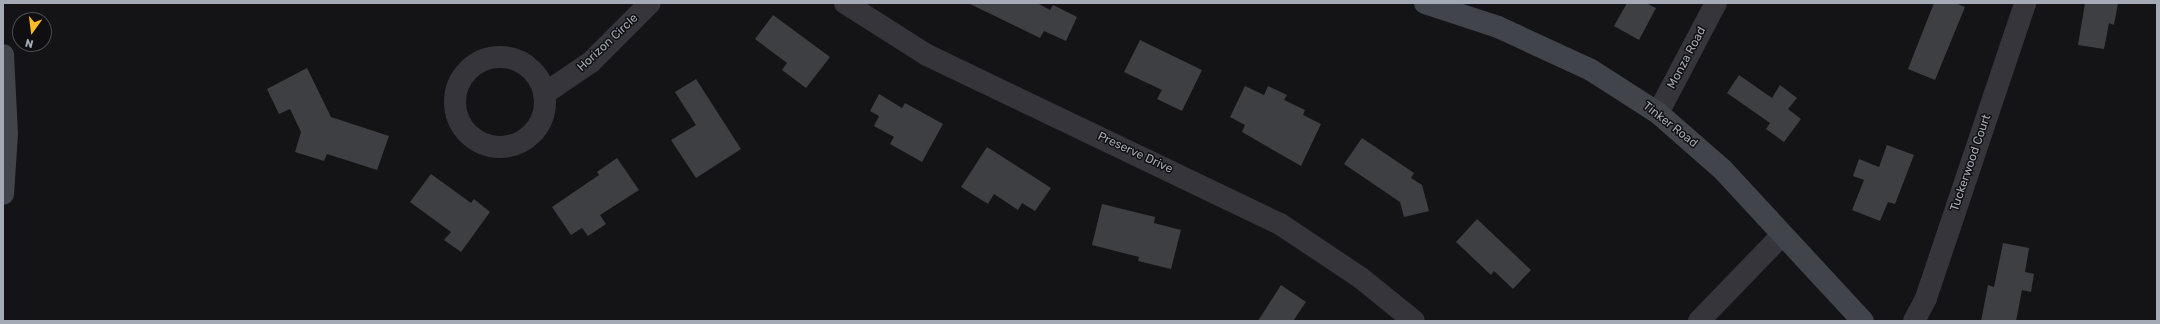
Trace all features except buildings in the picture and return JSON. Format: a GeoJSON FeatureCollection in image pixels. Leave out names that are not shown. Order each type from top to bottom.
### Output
{"type":"FeatureCollection","features":[{"type":"Feature","properties":{"kind":"street","name":"Horizon Circle"},"geometry":{"type":"LineString","coordinates":[[544,94],[591,62],[650,3]]}},
{"type":"Feature","properties":{"kind":"street","name":"Preserve Drive"},"geometry":{"type":"LineString","coordinates":[[845,3],[928,55],[1280,224],[1361,278],[1414,321]]}},
{"type":"Feature","properties":{"kind":"street","name":"Tinker Road"},"geometry":{"type":"LineString","coordinates":[[1425,3],[1498,27],[1591,70],[1658,113],[1723,170],[1863,321]]}},
{"type":"Feature","properties":{"kind":"street","name":"Monza Road"},"geometry":{"type":"LineString","coordinates":[[1658,113],[1716,3]]}},
{"type":"Feature","properties":{"kind":"street","name":"Tuckerwood Court"},"geometry":{"type":"LineString","coordinates":[[1914,321],[1926,298],[2025,3]]}},
{"type":"Feature","properties":{"kind":"street"},"geometry":{"type":"LineString","coordinates":[[3,55],[7,134],[3,194]]}},
{"type":"Feature","properties":{"kind":"street"},"geometry":{"type":"LineString","coordinates":[[500,57],[515,60],[529,68],[539,79],[544,94],[541,121],[524,141],[508,147],[480,143],[460,123],[455,109],[456,94],[461,79],[471,68],[485,60],[500,57]]}},
{"type":"Feature","properties":{"kind":"street"},"geometry":{"type":"LineString","coordinates":[[1699,321],[1782,235]]}}]}
